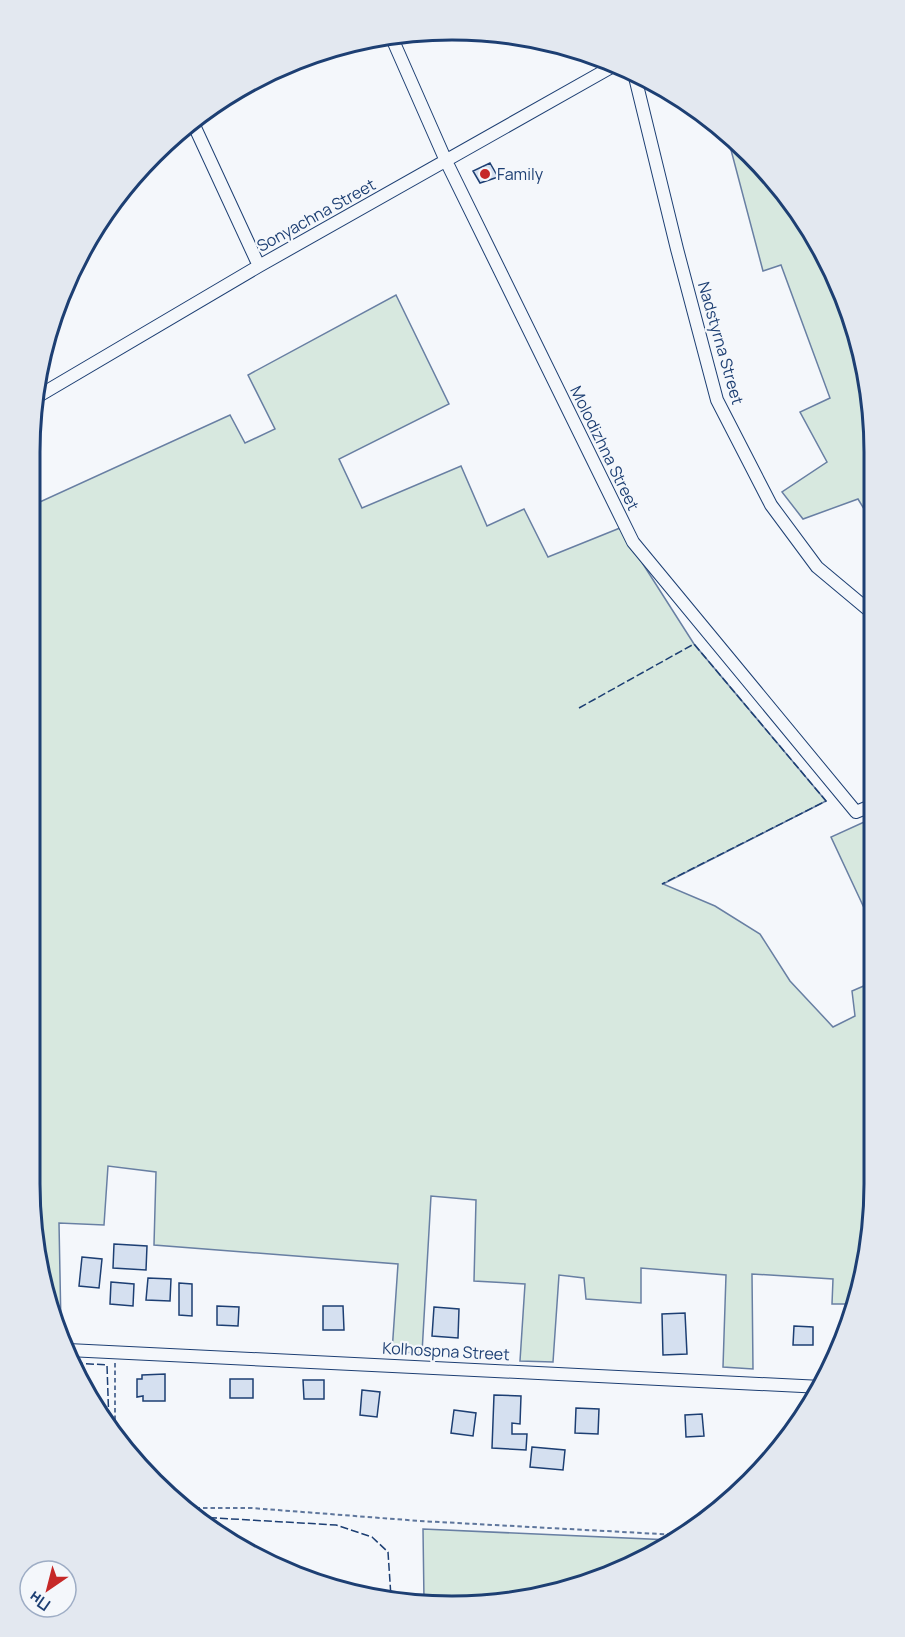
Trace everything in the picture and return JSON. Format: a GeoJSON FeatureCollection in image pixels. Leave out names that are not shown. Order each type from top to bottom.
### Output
{"type":"FeatureCollection","features":[{"type":"Feature","properties":{"kind":"street","name":"Molodizhna Street"},"geometry":{"type":"LineString","coordinates":[[395,45],[446,161],[633,542],[856,812],[864,809]]}},
{"type":"Feature","properties":{"kind":"street","name":"Sonyachna Street"},"geometry":{"type":"LineString","coordinates":[[45,392],[259,266],[606,70]]}},
{"type":"Feature","properties":{"kind":"street","name":"Nadstyrna Street"},"geometry":{"type":"LineString","coordinates":[[637,84],[717,400],[771,505],[817,567],[864,606]]}},
{"type":"Feature","properties":{"kind":"street"},"geometry":{"type":"LineString","coordinates":[[196,131],[259,266]]}},
{"type":"Feature","properties":{"kind":"street","name":"Kolhospna Street"},"geometry":{"type":"LineString","coordinates":[[76,1350],[811,1386]]}},
{"type":"Feature","properties":{"kind":"path"},"geometry":{"type":"LineString","coordinates":[[115,1352],[116,1421]]}},
{"type":"Feature","properties":{"kind":"path"},"geometry":{"type":"LineString","coordinates":[[198,1508],[251,1508],[420,1521],[669,1534]]}},
{"type":"Feature","properties":{"kind":"shaded area"},"geometry":{"type":"Polygon","coordinates":[[[731,149],[762,181],[795,224],[822,270],[843,320],[857,372],[861,399],[864,426],[864,509],[858,499],[803,519],[782,492],[827,462],[800,412],[830,398],[781,265],[763,271],[731,149]]]}},
{"type":"Feature","properties":{"kind":"shaded area"},"geometry":{"type":"Polygon","coordinates":[[[396,295],[449,404],[339,459],[362,508],[461,466],[487,526],[524,509],[548,557],[620,528],[694,644],[826,801],[663,884],[715,906],[760,934],[790,981],[833,1027],[855,1016],[852,991],[864,986],[864,1211],[857,1265],[846,1304],[832,1304],[833,1279],[752,1274],[753,1369],[723,1367],[726,1275],[641,1268],[641,1303],[586,1299],[584,1278],[559,1275],[553,1362],[520,1361],[525,1284],[474,1281],[476,1200],[431,1196],[422,1353],[392,1352],[398,1264],[154,1245],[156,1172],[108,1166],[104,1225],[59,1223],[61,1312],[48,1265],[40,1184],[40,502],[230,415],[245,443],[275,429],[248,375],[396,295]]]}},
{"type":"Feature","properties":{"kind":"shaded area"},"geometry":{"type":"Polygon","coordinates":[[[864,822],[864,908],[831,837],[864,822]]]}},
{"type":"Feature","properties":{"kind":"shaded area"},"geometry":{"type":"Polygon","coordinates":[[[423,1529],[660,1540],[635,1554],[585,1575],[533,1589],[479,1596],[424,1596],[423,1529]]]}},
{"type":"Feature","properties":{"kind":"building","name":"Family"},"geometry":{"type":"Polygon","coordinates":[[[490,163],[498,177],[480,183],[473,171],[490,163]]]}},
{"type":"Feature","properties":{"kind":"building"},"geometry":{"type":"Polygon","coordinates":[[[114,1244],[147,1246],[146,1270],[113,1268],[114,1244]]]}},
{"type":"Feature","properties":{"kind":"building"},"geometry":{"type":"Polygon","coordinates":[[[82,1257],[102,1259],[99,1288],[79,1286],[82,1257]]]}},
{"type":"Feature","properties":{"kind":"building"},"geometry":{"type":"Polygon","coordinates":[[[148,1278],[171,1279],[170,1301],[146,1300],[148,1278]]]}},
{"type":"Feature","properties":{"kind":"building"},"geometry":{"type":"Polygon","coordinates":[[[111,1282],[134,1284],[133,1306],[110,1304],[111,1282]]]}},
{"type":"Feature","properties":{"kind":"building"},"geometry":{"type":"Polygon","coordinates":[[[179,1283],[192,1284],[192,1316],[179,1315],[179,1283]]]}},
{"type":"Feature","properties":{"kind":"building"},"geometry":{"type":"Polygon","coordinates":[[[217,1306],[239,1307],[238,1326],[217,1325],[217,1306]]]}},
{"type":"Feature","properties":{"kind":"building"},"geometry":{"type":"Polygon","coordinates":[[[323,1306],[343,1306],[344,1330],[323,1330],[323,1306]]]}},
{"type":"Feature","properties":{"kind":"building"},"geometry":{"type":"Polygon","coordinates":[[[434,1307],[459,1309],[458,1338],[432,1336],[434,1307]]]}},
{"type":"Feature","properties":{"kind":"building"},"geometry":{"type":"Polygon","coordinates":[[[685,1313],[687,1354],[663,1355],[662,1314],[685,1313]]]}},
{"type":"Feature","properties":{"kind":"building"},"geometry":{"type":"Polygon","coordinates":[[[794,1326],[813,1327],[813,1345],[793,1345],[794,1326]]]}},
{"type":"Feature","properties":{"kind":"building"},"geometry":{"type":"Polygon","coordinates":[[[165,1374],[165,1401],[143,1401],[143,1396],[137,1397],[137,1379],[142,1379],[142,1375],[165,1374]]]}},
{"type":"Feature","properties":{"kind":"building"},"geometry":{"type":"Polygon","coordinates":[[[230,1379],[253,1379],[253,1398],[230,1398],[230,1379]]]}},
{"type":"Feature","properties":{"kind":"building"},"geometry":{"type":"Polygon","coordinates":[[[303,1380],[324,1380],[324,1399],[304,1399],[303,1380]]]}},
{"type":"Feature","properties":{"kind":"building"},"geometry":{"type":"Polygon","coordinates":[[[362,1390],[380,1392],[377,1417],[360,1415],[362,1390]]]}},
{"type":"Feature","properties":{"kind":"building"},"geometry":{"type":"Polygon","coordinates":[[[494,1395],[521,1396],[520,1424],[512,1423],[512,1434],[527,1434],[526,1450],[492,1448],[494,1395]]]}},
{"type":"Feature","properties":{"kind":"building"},"geometry":{"type":"Polygon","coordinates":[[[576,1408],[599,1409],[598,1434],[575,1433],[576,1408]]]}},
{"type":"Feature","properties":{"kind":"building"},"geometry":{"type":"Polygon","coordinates":[[[454,1410],[476,1413],[473,1436],[451,1433],[454,1410]]]}},
{"type":"Feature","properties":{"kind":"building"},"geometry":{"type":"Polygon","coordinates":[[[702,1414],[704,1436],[686,1437],[685,1415],[702,1414]]]}},
{"type":"Feature","properties":{"kind":"building"},"geometry":{"type":"Polygon","coordinates":[[[532,1447],[565,1450],[563,1470],[530,1467],[532,1447]]]}},
{"type":"Feature","properties":{"kind":"fence"},"geometry":{"type":"LineString","coordinates":[[579,708],[694,644],[826,801],[662,884]]}},
{"type":"Feature","properties":{"kind":"fence"},"geometry":{"type":"LineString","coordinates":[[81,1363],[107,1365],[109,1411]]}},
{"type":"Feature","properties":{"kind":"fence"},"geometry":{"type":"LineString","coordinates":[[211,1518],[336,1525],[372,1537],[388,1552],[391,1592]]}},
{"type":"Feature","properties":{"kind":"place","name":"Family"},"geometry":{"type":"Point","coordinates":[485,174]}}]}
